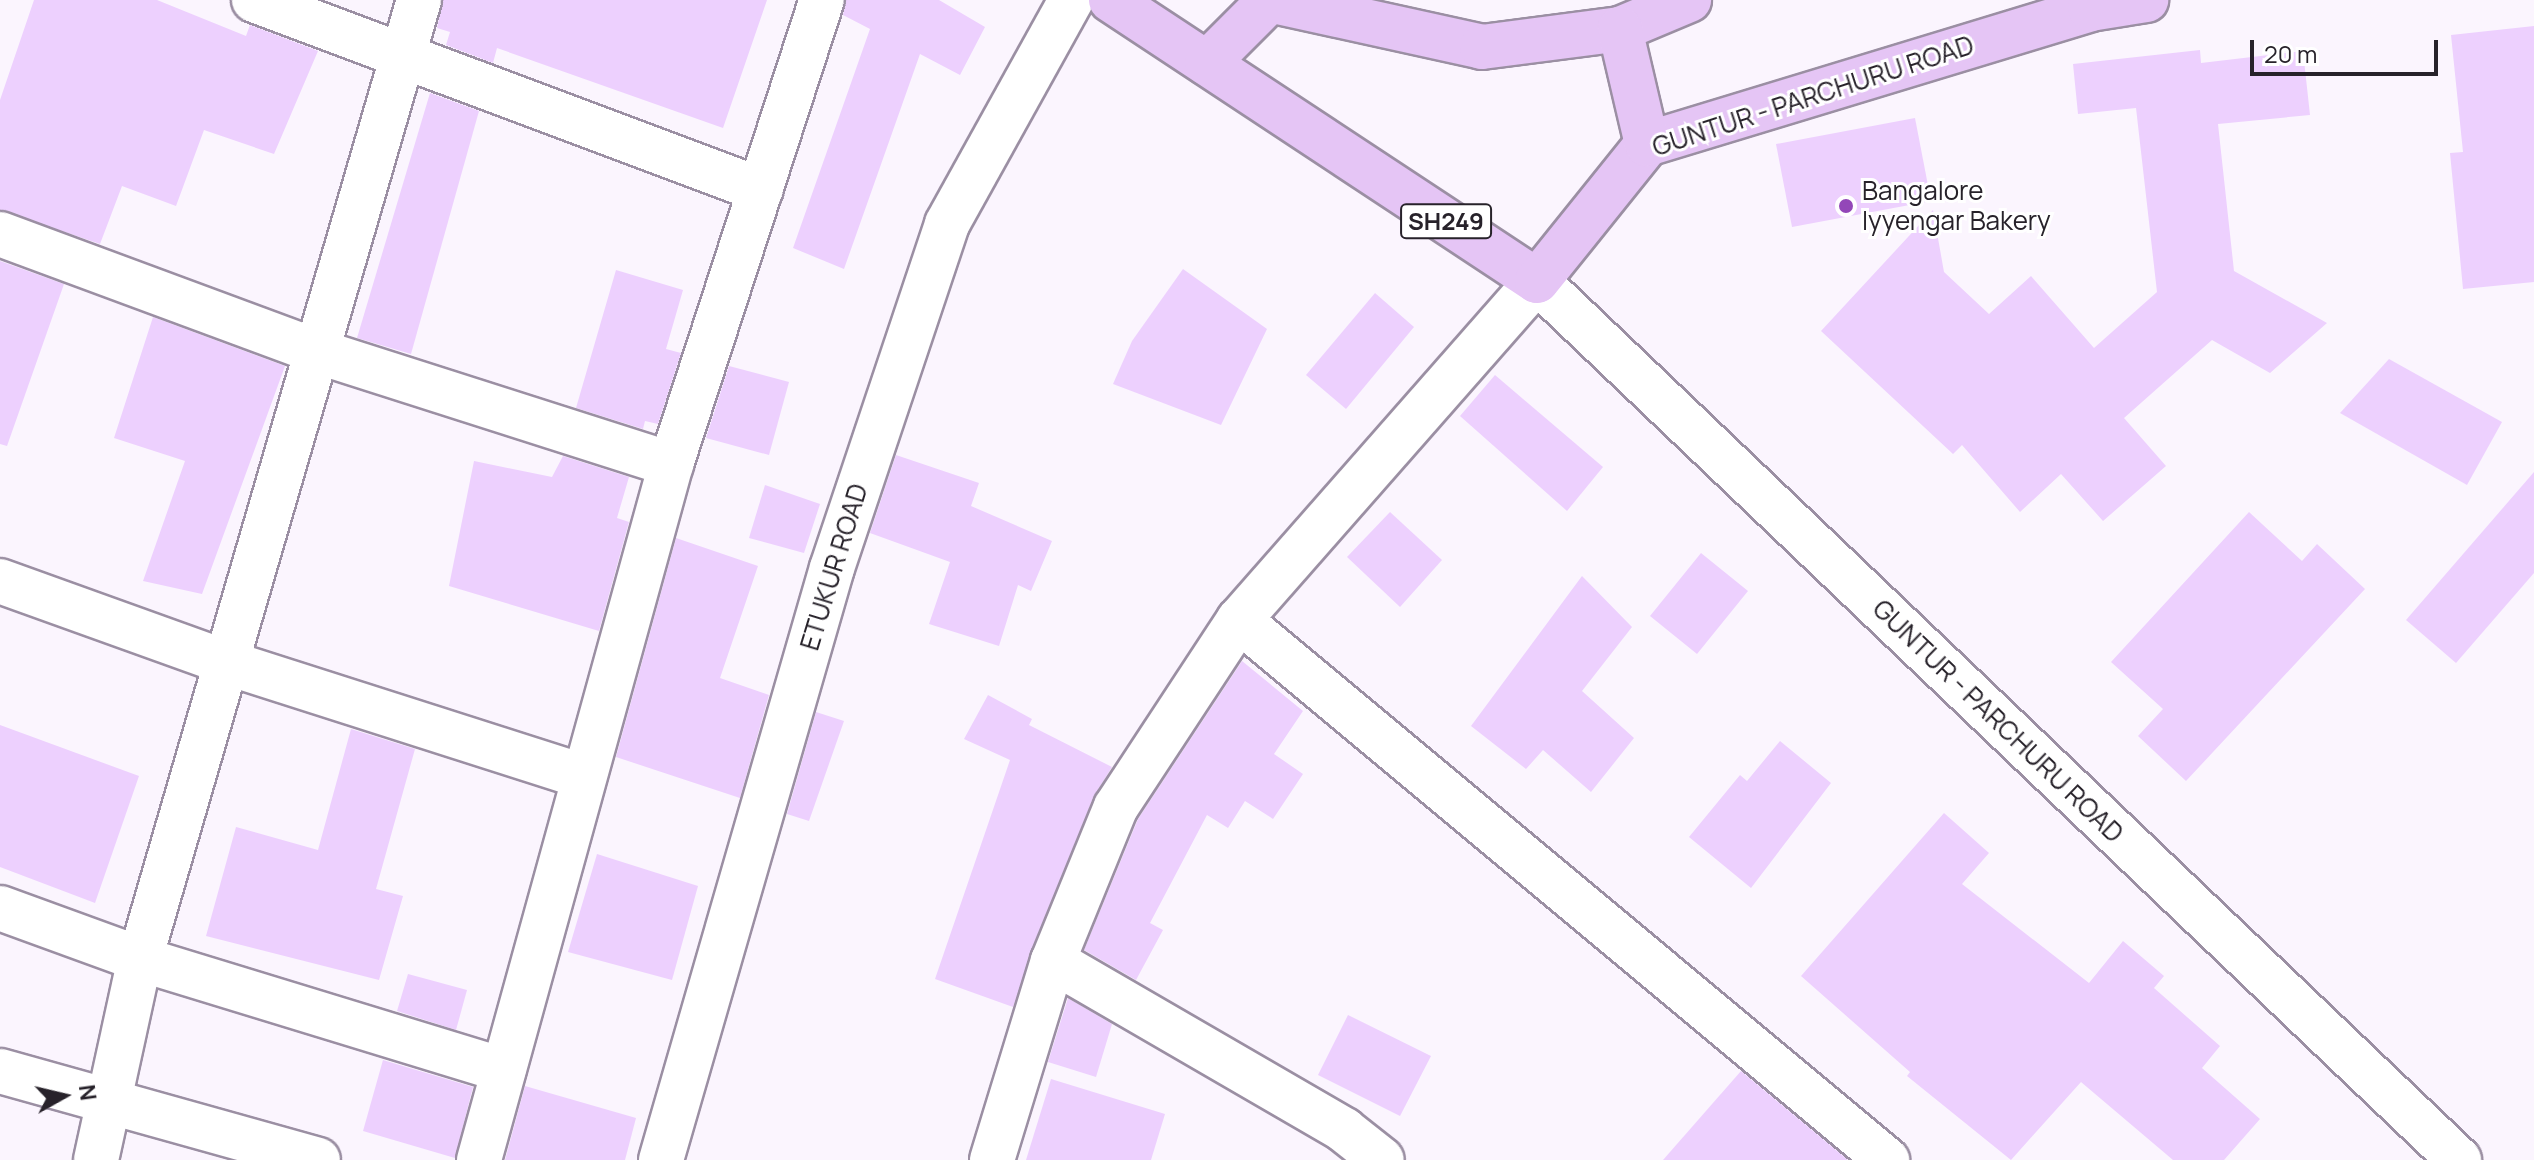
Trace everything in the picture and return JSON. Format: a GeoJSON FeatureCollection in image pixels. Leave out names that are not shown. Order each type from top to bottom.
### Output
{"type":"FeatureCollection","features":[{"type":"Feature","properties":{"kind":"main road","name":"GUNTUR - PARCHURU ROAD"},"geometry":{"type":"LineString","coordinates":[[1111,0],[1537,281],[1647,144],[2090,9],[2146,0]]}},
{"type":"Feature","properties":{"kind":"main road"},"geometry":{"type":"LineString","coordinates":[[1207,63],[1270,0],[1365,12],[1482,47],[1620,29],[1689,0]]}},
{"type":"Feature","properties":{"kind":"main road"},"geometry":{"type":"LineString","coordinates":[[1620,29],[1647,144]]}},
{"type":"Feature","properties":{"kind":"street"},"geometry":{"type":"LineString","coordinates":[[254,0],[761,190]]}},
{"type":"Feature","properties":{"kind":"street"},"geometry":{"type":"LineString","coordinates":[[96,1160],[140,959],[313,350],[419,0]]}},
{"type":"Feature","properties":{"kind":"street"},"geometry":{"type":"LineString","coordinates":[[479,1160],[582,776],[671,464],[822,0]]}},
{"type":"Feature","properties":{"kind":"street","name":"ETUKUR ROAD"},"geometry":{"type":"LineString","coordinates":[[661,1160],[832,568],[947,224],[1071,0]]}},
{"type":"Feature","properties":{"kind":"street"},"geometry":{"type":"LineString","coordinates":[[0,234],[313,350],[671,464]]}},
{"type":"Feature","properties":{"kind":"street"},"geometry":{"type":"LineString","coordinates":[[992,1160],[1053,961],[1116,807],[1239,620],[1537,281]]}},
{"type":"Feature","properties":{"kind":"street","name":"GUNTUR - PARCHURU ROAD"},"geometry":{"type":"LineString","coordinates":[[1537,281],[2459,1160]]}},
{"type":"Feature","properties":{"kind":"street"},"geometry":{"type":"LineString","coordinates":[[0,581],[225,662],[582,776]]}},
{"type":"Feature","properties":{"kind":"street"},"geometry":{"type":"LineString","coordinates":[[1239,620],[1887,1160]]}},
{"type":"Feature","properties":{"kind":"street"},"geometry":{"type":"LineString","coordinates":[[0,908],[140,959],[503,1070]]}},
{"type":"Feature","properties":{"kind":"street"},"geometry":{"type":"LineString","coordinates":[[1053,961],[1344,1130],[1382,1160]]}},
{"type":"Feature","properties":{"kind":"street"},"geometry":{"type":"LineString","coordinates":[[0,1071],[318,1160]]}},
{"type":"Feature","properties":{"kind":"building"},"geometry":{"type":"Polygon","coordinates":[[[34,0],[157,0],[246,36],[250,25],[318,51],[274,154],[204,130],[176,206],[122,186],[100,244],[0,210],[0,100],[34,0]]]}},
{"type":"Feature","properties":{"kind":"building"},"geometry":{"type":"Polygon","coordinates":[[[443,0],[767,0],[723,128],[497,48],[493,63],[446,45],[450,32],[437,28],[443,0]]]}},
{"type":"Feature","properties":{"kind":"building"},"geometry":{"type":"Polygon","coordinates":[[[846,0],[939,0],[985,27],[960,75],[920,54],[844,269],[793,248],[870,29],[843,15],[846,0]]]}},
{"type":"Feature","properties":{"kind":"building"},"geometry":{"type":"Polygon","coordinates":[[[2534,26],[2534,282],[2463,289],[2450,153],[2463,152],[2451,35],[2534,26]]]}},
{"type":"Feature","properties":{"kind":"building"},"geometry":{"type":"Polygon","coordinates":[[[2200,50],[2201,63],[2303,51],[2310,115],[2218,124],[2234,271],[2327,323],[2270,373],[2212,340],[2124,418],[2166,466],[2103,521],[2061,474],[2020,512],[1962,445],[1953,454],[1821,331],[1933,210],[1944,272],[1989,314],[2031,276],[2094,348],[2157,292],[2136,108],[2078,114],[2073,64],[2200,50]]]}},
{"type":"Feature","properties":{"kind":"building"},"geometry":{"type":"Polygon","coordinates":[[[430,93],[479,111],[411,354],[357,338],[430,93]]]}},
{"type":"Feature","properties":{"kind":"building"},"geometry":{"type":"Polygon","coordinates":[[[1915,118],[1931,201],[1792,227],[1776,144],[1915,118]]]}},
{"type":"Feature","properties":{"kind":"building"},"geometry":{"type":"Polygon","coordinates":[[[0,261],[64,284],[7,446],[0,444],[0,261]]]}},
{"type":"Feature","properties":{"kind":"building"},"geometry":{"type":"Polygon","coordinates":[[[1183,269],[1267,329],[1221,425],[1113,384],[1132,341],[1183,269]]]}},
{"type":"Feature","properties":{"kind":"building"},"geometry":{"type":"Polygon","coordinates":[[[616,270],[683,290],[666,349],[681,353],[658,424],[645,421],[643,429],[576,408],[616,270]]]}},
{"type":"Feature","properties":{"kind":"building"},"geometry":{"type":"Polygon","coordinates":[[[1375,293],[1414,327],[1346,409],[1306,375],[1375,293]]]}},
{"type":"Feature","properties":{"kind":"building"},"geometry":{"type":"Polygon","coordinates":[[[153,317],[285,366],[202,594],[143,581],[185,461],[114,438],[153,317]]]}},
{"type":"Feature","properties":{"kind":"building"},"geometry":{"type":"Polygon","coordinates":[[[2389,359],[2502,422],[2467,485],[2340,413],[2389,359]]]}},
{"type":"Feature","properties":{"kind":"building"},"geometry":{"type":"Polygon","coordinates":[[[729,366],[789,382],[769,455],[706,438],[729,366]]]}},
{"type":"Feature","properties":{"kind":"building"},"geometry":{"type":"Polygon","coordinates":[[[1495,375],[1603,467],[1567,511],[1460,416],[1495,375]]]}},
{"type":"Feature","properties":{"kind":"building"},"geometry":{"type":"Polygon","coordinates":[[[896,455],[979,483],[971,506],[1052,541],[1031,591],[1018,585],[999,646],[929,624],[950,562],[870,533],[896,455]]]}},
{"type":"Feature","properties":{"kind":"building"},"geometry":{"type":"Polygon","coordinates":[[[563,456],[629,477],[617,518],[629,522],[599,631],[449,586],[474,461],[552,477],[563,456]]]}},
{"type":"Feature","properties":{"kind":"building"},"geometry":{"type":"Polygon","coordinates":[[[2534,472],[2534,573],[2456,663],[2406,620],[2534,472]]]}},
{"type":"Feature","properties":{"kind":"building"},"geometry":{"type":"Polygon","coordinates":[[[765,485],[820,504],[804,553],[749,538],[765,485]]]}},
{"type":"Feature","properties":{"kind":"building"},"geometry":{"type":"Polygon","coordinates":[[[1390,512],[1442,560],[1400,607],[1347,557],[1390,512]]]}},
{"type":"Feature","properties":{"kind":"building"},"geometry":{"type":"Polygon","coordinates":[[[2249,512],[2302,561],[2317,544],[2365,589],[2186,781],[2138,736],[2163,709],[2111,662],[2249,512]]]}},
{"type":"Feature","properties":{"kind":"building"},"geometry":{"type":"Polygon","coordinates":[[[676,538],[758,566],[720,678],[769,695],[740,798],[616,757],[676,538]]]}},
{"type":"Feature","properties":{"kind":"building"},"geometry":{"type":"Polygon","coordinates":[[[1701,553],[1748,591],[1697,654],[1650,616],[1701,553]]]}},
{"type":"Feature","properties":{"kind":"building"},"geometry":{"type":"Polygon","coordinates":[[[1582,576],[1632,627],[1582,691],[1634,738],[1591,792],[1543,750],[1526,769],[1471,726],[1582,576]]]}},
{"type":"Feature","properties":{"kind":"building"},"geometry":{"type":"Polygon","coordinates":[[[1242,661],[1303,711],[1274,754],[1303,774],[1273,819],[1245,801],[1228,828],[1207,815],[1150,923],[1163,930],[1136,980],[1084,950],[1138,819],[1242,661]]]}},
{"type":"Feature","properties":{"kind":"building"},"geometry":{"type":"Polygon","coordinates":[[[988,695],[1032,719],[1029,725],[1112,767],[1093,798],[1013,1007],[935,979],[1010,760],[964,739],[988,695]]]}},
{"type":"Feature","properties":{"kind":"building"},"geometry":{"type":"Polygon","coordinates":[[[816,712],[844,721],[809,821],[787,814],[816,712]]]}},
{"type":"Feature","properties":{"kind":"building"},"geometry":{"type":"Polygon","coordinates":[[[0,725],[139,776],[95,903],[0,867],[0,725]]]}},
{"type":"Feature","properties":{"kind":"building"},"geometry":{"type":"Polygon","coordinates":[[[351,729],[415,749],[376,889],[403,896],[379,980],[206,936],[236,827],[318,850],[351,729]]]}},
{"type":"Feature","properties":{"kind":"building"},"geometry":{"type":"Polygon","coordinates":[[[1780,741],[1831,783],[1751,888],[1689,837],[1740,775],[1747,781],[1780,741]]]}},
{"type":"Feature","properties":{"kind":"building"},"geometry":{"type":"Polygon","coordinates":[[[1944,813],[1989,853],[1962,884],[2089,983],[2123,941],[2164,976],[2154,988],[2220,1046],[2202,1068],[2260,1119],[2224,1160],[2173,1160],[2081,1082],[2011,1160],[1907,1076],[1910,1072],[1801,976],[1944,813]]]}},
{"type":"Feature","properties":{"kind":"building"},"geometry":{"type":"Polygon","coordinates":[[[597,854],[698,886],[672,980],[568,952],[597,854]]]}},
{"type":"Feature","properties":{"kind":"building"},"geometry":{"type":"Polygon","coordinates":[[[408,974],[467,990],[456,1030],[397,1011],[408,974]]]}},
{"type":"Feature","properties":{"kind":"building"},"geometry":{"type":"Polygon","coordinates":[[[1068,998],[1112,1024],[1096,1077],[1048,1062],[1068,998]]]}},
{"type":"Feature","properties":{"kind":"building"},"geometry":{"type":"Polygon","coordinates":[[[1348,1015],[1431,1056],[1400,1116],[1318,1075],[1348,1015]]]}},
{"type":"Feature","properties":{"kind":"building"},"geometry":{"type":"Polygon","coordinates":[[[383,1060],[473,1087],[455,1158],[363,1131],[383,1060]]]}},
{"type":"Feature","properties":{"kind":"building"},"geometry":{"type":"Polygon","coordinates":[[[1741,1071],[1848,1160],[1663,1160],[1741,1071]]]}},
{"type":"Feature","properties":{"kind":"building"},"geometry":{"type":"Polygon","coordinates":[[[1051,1079],[1165,1114],[1151,1160],[1026,1160],[1051,1079]]]}},
{"type":"Feature","properties":{"kind":"building"},"geometry":{"type":"Polygon","coordinates":[[[525,1086],[636,1118],[625,1160],[505,1160],[525,1086]]]}},
{"type":"Feature","properties":{"kind":"place","name":"Bangalore Iyyengar Bakery"},"geometry":{"type":"Point","coordinates":[1846,206]}}]}
